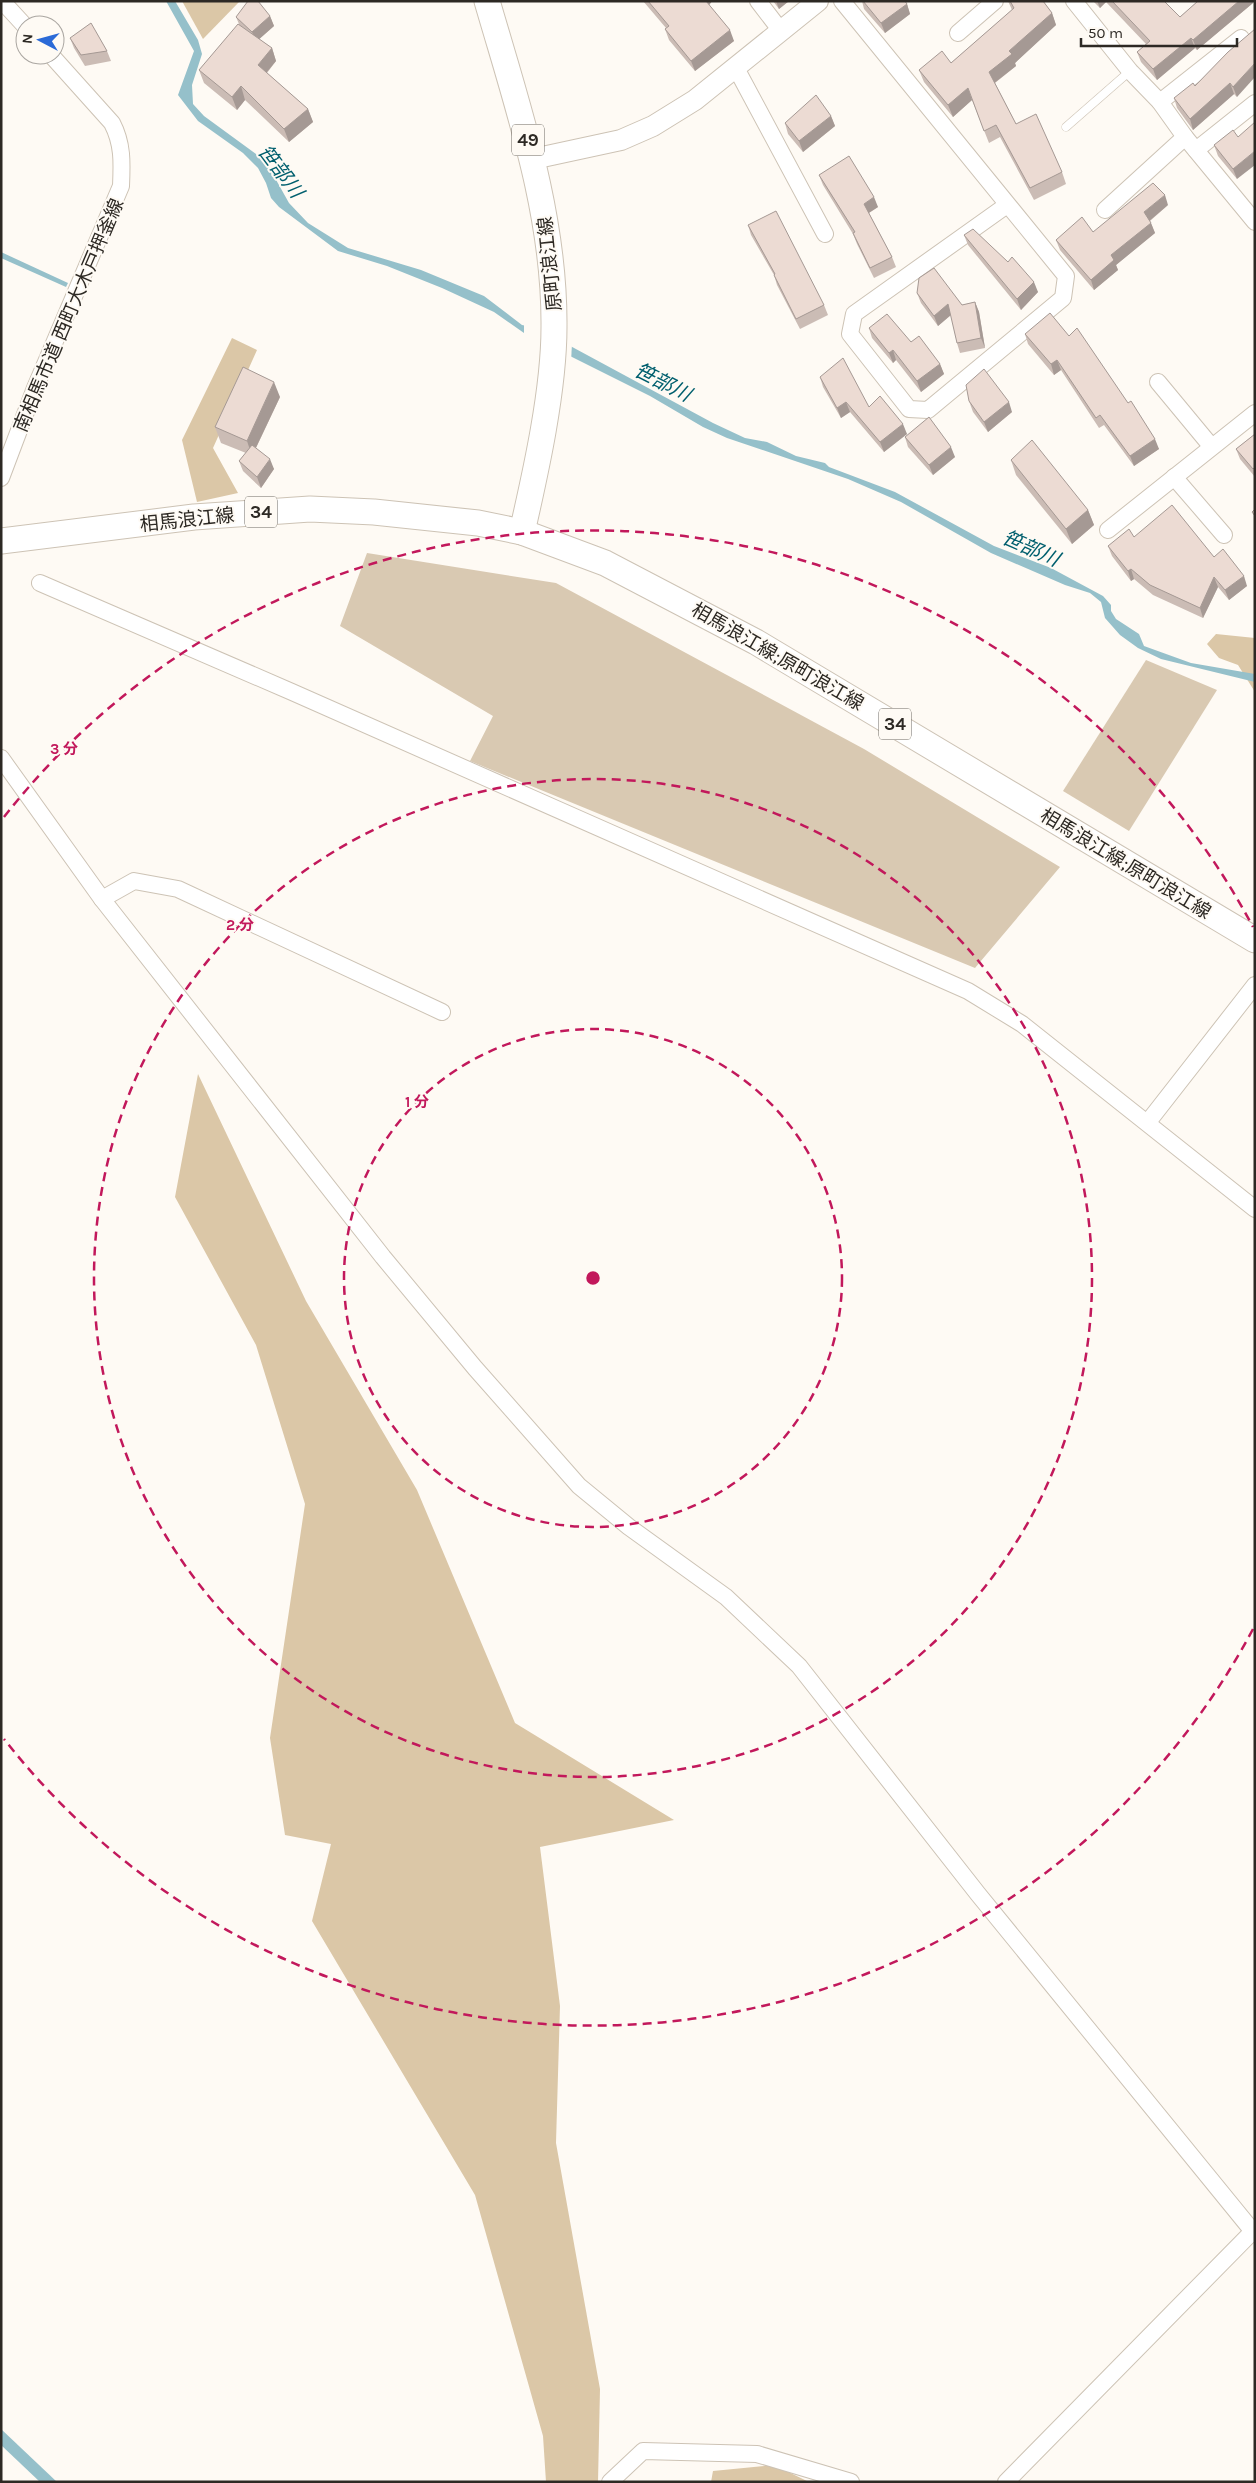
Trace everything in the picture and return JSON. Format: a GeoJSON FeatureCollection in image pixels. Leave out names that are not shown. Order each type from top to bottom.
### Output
{"type":"FeatureCollection","features":[{"type":"Feature","properties":{"kind":"main road","name":"原町浪江線"},"geometry":{"type":"LineString","coordinates":[[487,1],[539,183],[552,283],[554,327],[550,372],[531,493],[522,532]]}},
{"type":"Feature","properties":{"kind":"main road","name":"相馬浪江線"},"geometry":{"type":"LineString","coordinates":[[1,541],[194,517],[310,509],[374,512],[468,522],[522,532]]}},
{"type":"Feature","properties":{"kind":"main road","name":"相馬浪江線;原町浪江線"},"geometry":{"type":"LineString","coordinates":[[522,532],[605,563],[756,642],[1255,940]]}},
{"type":"Feature","properties":{"kind":"street"},"geometry":{"type":"LineString","coordinates":[[2,1],[15,15]]}},
{"type":"Feature","properties":{"kind":"street"},"geometry":{"type":"LineString","coordinates":[[758,1],[781,31]]}},
{"type":"Feature","properties":{"kind":"street"},"geometry":{"type":"LineString","coordinates":[[533,159],[604,144],[639,134],[670,117],[736,68],[818,1]]}},
{"type":"Feature","properties":{"kind":"street"},"geometry":{"type":"LineString","coordinates":[[842,1],[1066,276],[1063,298],[928,410],[909,409],[850,334],[854,314],[1007,205]]}},
{"type":"Feature","properties":{"kind":"street"},"geometry":{"type":"LineString","coordinates":[[958,33],[996,1]]}},
{"type":"Feature","properties":{"kind":"street"},"geometry":{"type":"LineString","coordinates":[[1074,1],[1130,71],[1160,102],[1185,137],[1255,222]]}},
{"type":"Feature","properties":{"kind":"street"},"geometry":{"type":"LineString","coordinates":[[1160,102],[1241,38]]}},
{"type":"Feature","properties":{"kind":"street","name":"南相馬市道 西町大木戸押釜線"},"geometry":{"type":"LineString","coordinates":[[1,478],[36,388],[121,186],[122,150],[119,136],[112,123],[60,65]]}},
{"type":"Feature","properties":{"kind":"street"},"geometry":{"type":"LineString","coordinates":[[736,68],[826,234]]}},
{"type":"Feature","properties":{"kind":"street"},"geometry":{"type":"LineString","coordinates":[[1196,150],[1255,103]]}},
{"type":"Feature","properties":{"kind":"street"},"geometry":{"type":"LineString","coordinates":[[1104,210],[1185,137]]}},
{"type":"Feature","properties":{"kind":"street"},"geometry":{"type":"LineString","coordinates":[[1158,382],[1212,446]]}},
{"type":"Feature","properties":{"kind":"street"},"geometry":{"type":"LineString","coordinates":[[1108,530],[1255,413]]}},
{"type":"Feature","properties":{"kind":"street"},"geometry":{"type":"LineString","coordinates":[[1174,477],[1224,535]]}},
{"type":"Feature","properties":{"kind":"street"},"geometry":{"type":"LineString","coordinates":[[40,583],[302,696],[968,991],[1022,1024],[1148,1122],[1255,1209]]}},
{"type":"Feature","properties":{"kind":"street"},"geometry":{"type":"LineString","coordinates":[[1,758],[102,899],[383,1257],[475,1368],[579,1486],[629,1527],[726,1597],[799,1666],[978,1894],[1254,2231],[1006,2482]]}},
{"type":"Feature","properties":{"kind":"street"},"geometry":{"type":"LineString","coordinates":[[102,899],[134,881],[178,889],[442,1012]]}},
{"type":"Feature","properties":{"kind":"street"},"geometry":{"type":"LineString","coordinates":[[1148,1122],[1255,985]]}},
{"type":"Feature","properties":{"kind":"street"},"geometry":{"type":"LineString","coordinates":[[610,2482],[643,2451],[757,2454],[851,2482]]}},
{"type":"Feature","properties":{"kind":"lane"},"geometry":{"type":"LineString","coordinates":[[1066,127],[1130,71]]}},
{"type":"Feature","properties":{"kind":"shaded area"},"geometry":{"type":"Polygon","coordinates":[[[182,1],[240,1],[203,39],[182,1]]]}},
{"type":"Feature","properties":{"kind":"shaded area"},"geometry":{"type":"Polygon","coordinates":[[[232,338],[257,350],[213,448],[238,493],[197,502],[182,440],[232,338]]]}},
{"type":"Feature","properties":{"kind":"shaded area"},"geometry":{"type":"Polygon","coordinates":[[[367,553],[556,583],[864,749],[1060,867],[975,968],[470,761],[493,716],[340,626],[367,553]]]}},
{"type":"Feature","properties":{"kind":"shaded area"},"geometry":{"type":"Polygon","coordinates":[[[1216,634],[1255,638],[1255,692],[1238,665],[1219,658],[1207,644],[1216,634]]]}},
{"type":"Feature","properties":{"kind":"shaded area"},"geometry":{"type":"Polygon","coordinates":[[[1146,660],[1217,690],[1129,831],[1063,791],[1146,660]]]}},
{"type":"Feature","properties":{"kind":"shaded area"},"geometry":{"type":"Polygon","coordinates":[[[198,1074],[306,1301],[417,1490],[515,1723],[674,1820],[540,1847],[560,2006],[556,2143],[600,2389],[598,2482],[546,2482],[543,2436],[475,2195],[312,1921],[331,1844],[285,1835],[270,1738],[305,1504],[256,1345],[175,1197],[198,1074]]]}},
{"type":"Feature","properties":{"kind":"shaded area"},"geometry":{"type":"Polygon","coordinates":[[[774,2465],[809,2482],[711,2482],[713,2471],[774,2465]]]}},
{"type":"Feature","properties":{"kind":"water"},"geometry":{"type":"Polygon","coordinates":[[[166,1],[175,1],[198,40],[202,54],[192,85],[193,104],[204,116],[256,154],[270,169],[289,203],[308,223],[348,248],[421,270],[484,296],[522,325],[537,328],[713,423],[745,438],[767,442],[796,456],[825,463],[829,467],[895,492],[994,546],[1051,568],[1103,596],[1111,605],[1111,611],[1116,619],[1139,634],[1144,646],[1191,663],[1255,674],[1255,682],[1161,659],[1138,648],[1120,635],[1105,618],[1101,602],[1090,593],[1065,585],[991,553],[901,502],[848,479],[727,438],[703,427],[650,396],[524,333],[494,312],[442,288],[387,266],[338,251],[279,207],[271,198],[258,168],[243,153],[198,121],[178,95],[194,51],[166,1]]]}},
{"type":"Feature","properties":{"kind":"water"},"geometry":{"type":"Polygon","coordinates":[[[1,252],[68,283],[66,287],[1,258],[1,252]]]}},
{"type":"Feature","properties":{"kind":"water"},"geometry":{"type":"Polygon","coordinates":[[[1,2429],[57,2482],[40,2482],[1,2445],[1,2429]]]}},
{"type":"Feature","properties":{"kind":"pier"},"geometry":{"type":"Polygon","coordinates":[[[524,323],[538,326],[572,344],[571,361],[524,336],[524,323]]]}},
{"type":"Feature","properties":{"kind":"building"},"geometry":{"type":"Polygon","coordinates":[[[248,1],[258,1],[270,16],[252,32],[236,17],[248,1]]]}},
{"type":"Feature","properties":{"kind":"building"},"geometry":{"type":"Polygon","coordinates":[[[648,1],[706,1],[730,30],[691,61],[665,29],[669,26],[648,1]]]}},
{"type":"Feature","properties":{"kind":"building"},"geometry":{"type":"Polygon","coordinates":[[[863,1],[905,1],[907,4],[881,23],[863,1]]]}},
{"type":"Feature","properties":{"kind":"building"},"geometry":{"type":"Polygon","coordinates":[[[1010,1],[1043,1],[1052,13],[1009,51],[1012,54],[989,72],[1016,124],[1036,114],[1062,172],[1030,188],[996,125],[984,131],[968,88],[948,105],[919,70],[942,51],[951,63],[1014,8],[1010,1]]]}},
{"type":"Feature","properties":{"kind":"building"},"geometry":{"type":"Polygon","coordinates":[[[1112,1],[1164,1],[1180,17],[1198,1],[1239,1],[1193,40],[1191,38],[1153,69],[1137,52],[1150,41],[1112,1]]]}},
{"type":"Feature","properties":{"kind":"building"},"geometry":{"type":"Polygon","coordinates":[[[91,23],[107,51],[81,55],[70,38],[91,23]]]}},
{"type":"Feature","properties":{"kind":"building"},"geometry":{"type":"Polygon","coordinates":[[[238,24],[272,48],[258,65],[308,109],[284,129],[241,86],[232,97],[199,70],[238,24]]]}},
{"type":"Feature","properties":{"kind":"building"},"geometry":{"type":"Polygon","coordinates":[[[1255,29],[1255,63],[1233,87],[1230,83],[1190,119],[1174,98],[1193,83],[1195,86],[1228,52],[1255,29]]]}},
{"type":"Feature","properties":{"kind":"building"},"geometry":{"type":"Polygon","coordinates":[[[816,95],[831,116],[799,141],[785,123],[816,95]]]}},
{"type":"Feature","properties":{"kind":"building"},"geometry":{"type":"Polygon","coordinates":[[[1255,122],[1255,151],[1233,169],[1214,145],[1233,130],[1238,137],[1255,122]]]}},
{"type":"Feature","properties":{"kind":"building"},"geometry":{"type":"Polygon","coordinates":[[[849,156],[874,197],[864,204],[892,257],[870,268],[853,233],[855,232],[819,175],[849,156]]]}},
{"type":"Feature","properties":{"kind":"building"},"geometry":{"type":"Polygon","coordinates":[[[1153,183],[1165,195],[1144,212],[1151,223],[1111,255],[1114,260],[1091,280],[1056,240],[1082,217],[1093,232],[1153,183]]]}},
{"type":"Feature","properties":{"kind":"building"},"geometry":{"type":"Polygon","coordinates":[[[776,211],[824,305],[796,319],[775,274],[748,225],[776,211]]]}},
{"type":"Feature","properties":{"kind":"building"},"geometry":{"type":"Polygon","coordinates":[[[973,229],[1008,262],[1012,257],[1034,282],[1017,299],[964,235],[973,229]]]}},
{"type":"Feature","properties":{"kind":"building"},"geometry":{"type":"Polygon","coordinates":[[[934,268],[962,305],[975,302],[981,338],[957,343],[948,304],[934,316],[917,293],[919,278],[934,268]]]}},
{"type":"Feature","properties":{"kind":"building"},"geometry":{"type":"Polygon","coordinates":[[[1050,313],[1069,336],[1077,328],[1128,403],[1131,401],[1155,439],[1130,456],[1100,415],[1096,418],[1057,360],[1051,364],[1025,334],[1050,313]]]}},
{"type":"Feature","properties":{"kind":"building"},"geometry":{"type":"Polygon","coordinates":[[[887,314],[911,342],[919,336],[940,364],[917,381],[893,350],[889,353],[869,328],[887,314]]]}},
{"type":"Feature","properties":{"kind":"building"},"geometry":{"type":"Polygon","coordinates":[[[843,358],[869,407],[880,396],[903,424],[880,442],[846,402],[837,408],[820,377],[843,358]]]}},
{"type":"Feature","properties":{"kind":"building"},"geometry":{"type":"Polygon","coordinates":[[[243,367],[274,382],[247,441],[215,427],[243,367]]]}},
{"type":"Feature","properties":{"kind":"building"},"geometry":{"type":"Polygon","coordinates":[[[984,369],[1009,402],[984,422],[969,401],[966,385],[984,369]]]}},
{"type":"Feature","properties":{"kind":"building"},"geometry":{"type":"Polygon","coordinates":[[[929,417],[951,447],[929,465],[905,437],[929,417]]]}},
{"type":"Feature","properties":{"kind":"building"},"geometry":{"type":"Polygon","coordinates":[[[1255,434],[1255,467],[1253,469],[1236,449],[1255,434]]]}},
{"type":"Feature","properties":{"kind":"building"},"geometry":{"type":"Polygon","coordinates":[[[1032,440],[1088,510],[1066,529],[1011,460],[1032,440]]]}},
{"type":"Feature","properties":{"kind":"building"},"geometry":{"type":"Polygon","coordinates":[[[252,445],[270,459],[257,477],[239,461],[252,445]]]}},
{"type":"Feature","properties":{"kind":"building"},"geometry":{"type":"Polygon","coordinates":[[[1172,505],[1214,557],[1223,549],[1244,576],[1225,590],[1214,577],[1200,608],[1150,585],[1131,569],[1128,571],[1108,546],[1129,529],[1134,537],[1172,505]]]}},
{"type":"Feature","properties":{"kind":"water label","name":"笹部川"},"geometry":{"type":"Point","coordinates":[281,171]}},
{"type":"Feature","properties":{"kind":"water label","name":"笹部川"},"geometry":{"type":"Point","coordinates":[663,382]}},
{"type":"Feature","properties":{"kind":"water label","name":"笹部川"},"geometry":{"type":"Point","coordinates":[1031,548]}}]}
